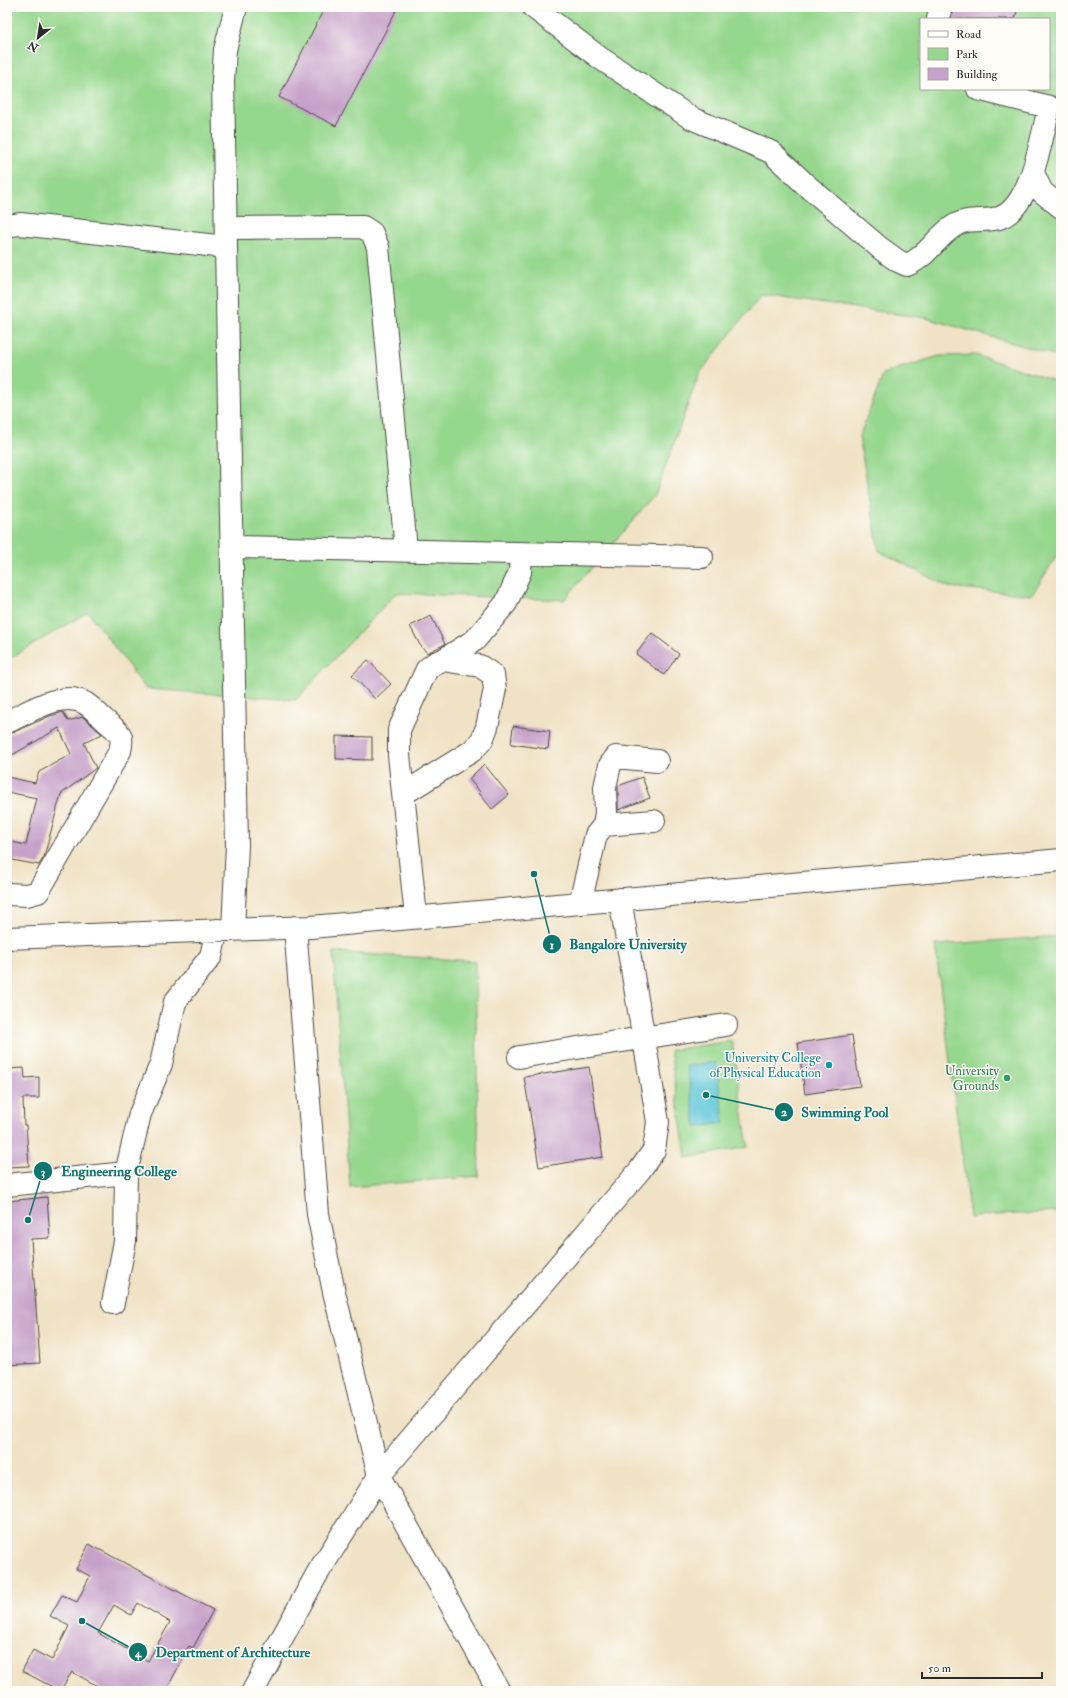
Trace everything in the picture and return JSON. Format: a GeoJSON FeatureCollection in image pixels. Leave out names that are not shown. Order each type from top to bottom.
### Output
{"type":"FeatureCollection","features":[{"type":"Feature","properties":{"kind":"street"},"geometry":{"type":"LineString","coordinates":[[113,1303],[125,1242],[126,1173],[140,1114],[161,1064],[175,1002],[211,956],[225,930],[237,845],[223,81],[225,50],[236,7]]}},
{"type":"Feature","properties":{"kind":"street"},"geometry":{"type":"LineString","coordinates":[[533,7],[600,58],[691,118],[771,152],[804,183],[880,248],[898,261],[907,265],[918,261],[952,226],[963,221],[999,218],[1016,207],[1033,173],[1049,107],[982,90]]}},
{"type":"Feature","properties":{"kind":"street"},"geometry":{"type":"LineString","coordinates":[[938,18],[941,7]]}},
{"type":"Feature","properties":{"kind":"street"},"geometry":{"type":"LineString","coordinates":[[1033,173],[1042,192],[1061,207]]}},
{"type":"Feature","properties":{"kind":"street"},"geometry":{"type":"LineString","coordinates":[[7,226],[20,224],[226,238],[362,227],[372,233],[378,247],[406,550]]}},
{"type":"Feature","properties":{"kind":"street"},"geometry":{"type":"LineString","coordinates":[[232,546],[702,557]]}},
{"type":"Feature","properties":{"kind":"street"},"geometry":{"type":"LineString","coordinates":[[416,917],[403,794],[399,730],[427,669],[434,663],[444,660],[475,640],[506,603],[520,572],[520,553]]}},
{"type":"Feature","properties":{"kind":"street"},"geometry":{"type":"LineString","coordinates":[[403,794],[472,751],[482,740],[487,727],[495,689],[493,675],[480,666],[444,660]]}},
{"type":"Feature","properties":{"kind":"street"},"geometry":{"type":"LineString","coordinates":[[7,722],[57,700],[74,699],[85,704],[120,732],[123,740],[120,751],[38,892],[27,895],[7,894]]}},
{"type":"Feature","properties":{"kind":"street"},"geometry":{"type":"LineString","coordinates":[[580,903],[596,835],[604,825],[606,813],[606,787],[610,765],[616,757],[657,761]]}},
{"type":"Feature","properties":{"kind":"street"},"geometry":{"type":"LineString","coordinates":[[604,825],[654,821]]}},
{"type":"Feature","properties":{"kind":"street"},"geometry":{"type":"LineString","coordinates":[[7,938],[295,927],[1061,860]]}},
{"type":"Feature","properties":{"kind":"street"},"geometry":{"type":"LineString","coordinates":[[253,1691],[317,1574],[379,1476],[640,1170],[654,1150],[658,1122],[620,899]]}},
{"type":"Feature","properties":{"kind":"street"},"geometry":{"type":"LineString","coordinates":[[295,927],[318,1214],[334,1292],[379,1476],[499,1691]]}},
{"type":"Feature","properties":{"kind":"street"},"geometry":{"type":"LineString","coordinates":[[519,1058],[726,1024]]}},
{"type":"Feature","properties":{"kind":"street"},"geometry":{"type":"LineString","coordinates":[[7,1185],[126,1173]]}},
{"type":"Feature","properties":{"kind":"green space"},"geometry":{"type":"Polygon","coordinates":[[[7,7],[1061,7],[1061,357],[926,318],[761,295],[699,374],[655,495],[564,600],[396,593],[296,700],[146,689],[88,612],[7,660],[7,7]]]}},
{"type":"Feature","properties":{"kind":"green space"},"geometry":{"type":"Polygon","coordinates":[[[976,355],[1061,383],[1061,549],[1032,595],[948,587],[879,551],[859,437],[884,373],[939,356],[976,355]]]}},
{"type":"Feature","properties":{"kind":"green space","name":"University Grounds"},"geometry":{"type":"Polygon","coordinates":[[[1061,936],[1061,1212],[995,1215],[970,1218],[935,945],[1061,936]]]}},
{"type":"Feature","properties":{"kind":"green space"},"geometry":{"type":"Polygon","coordinates":[[[333,952],[475,961],[479,1176],[350,1187],[333,952]]]}},
{"type":"Feature","properties":{"kind":"green space"},"geometry":{"type":"Polygon","coordinates":[[[732,1041],[748,1147],[686,1158],[670,1050],[732,1041]]]}},
{"type":"Feature","properties":{"kind":"water"},"geometry":{"type":"Polygon","coordinates":[[[716,1062],[724,1123],[696,1127],[687,1066],[716,1062]]]}},
{"type":"Feature","properties":{"kind":"building"},"geometry":{"type":"Polygon","coordinates":[[[325,7],[398,7],[336,126],[279,97],[325,7]]]}},
{"type":"Feature","properties":{"kind":"building"},"geometry":{"type":"Polygon","coordinates":[[[953,7],[1018,7],[1015,18],[951,18],[953,7]]]}},
{"type":"Feature","properties":{"kind":"building"},"geometry":{"type":"Polygon","coordinates":[[[431,616],[445,644],[427,653],[420,645],[410,626],[431,616]]]}},
{"type":"Feature","properties":{"kind":"building"},"geometry":{"type":"Polygon","coordinates":[[[652,633],[679,654],[664,675],[636,654],[652,633]]]}},
{"type":"Feature","properties":{"kind":"building"},"geometry":{"type":"Polygon","coordinates":[[[368,660],[391,684],[375,699],[352,675],[368,660]]]}},
{"type":"Feature","properties":{"kind":"building"},"geometry":{"type":"Polygon","coordinates":[[[63,712],[68,721],[83,717],[102,734],[84,743],[96,768],[61,794],[44,857],[39,865],[7,859],[7,841],[26,845],[37,798],[7,792],[7,777],[35,783],[39,772],[71,754],[59,728],[7,758],[7,735],[50,716],[63,712]]]}},
{"type":"Feature","properties":{"kind":"building"},"geometry":{"type":"Polygon","coordinates":[[[513,726],[550,731],[548,749],[511,744],[513,726]]]}},
{"type":"Feature","properties":{"kind":"building"},"geometry":{"type":"Polygon","coordinates":[[[336,736],[372,737],[372,760],[336,759],[336,736]]]}},
{"type":"Feature","properties":{"kind":"building"},"geometry":{"type":"Polygon","coordinates":[[[484,764],[509,795],[492,809],[469,779],[484,764]]]}},
{"type":"Feature","properties":{"kind":"building"},"geometry":{"type":"Polygon","coordinates":[[[642,777],[650,798],[618,810],[618,786],[642,777]]]}},
{"type":"Feature","properties":{"kind":"building","name":"University College of Physical Education"},"geometry":{"type":"Polygon","coordinates":[[[852,1035],[860,1086],[805,1094],[798,1043],[852,1035]]]}},
{"type":"Feature","properties":{"kind":"building"},"geometry":{"type":"Polygon","coordinates":[[[589,1067],[603,1157],[539,1167],[524,1077],[589,1067]]]}},
{"type":"Feature","properties":{"kind":"building"},"geometry":{"type":"Polygon","coordinates":[[[24,1068],[25,1078],[39,1077],[39,1098],[23,1098],[24,1125],[26,1125],[29,1166],[7,1167],[7,1069],[24,1068]]]}},
{"type":"Feature","properties":{"kind":"building"},"geometry":{"type":"Polygon","coordinates":[[[47,1197],[50,1238],[31,1239],[40,1363],[7,1365],[7,1201],[47,1197]]]}},
{"type":"Feature","properties":{"kind":"building"},"geometry":{"type":"Polygon","coordinates":[[[89,1544],[213,1610],[193,1648],[189,1646],[166,1691],[107,1691],[72,1672],[60,1691],[22,1671],[33,1650],[52,1660],[69,1626],[50,1616],[62,1595],[77,1602],[90,1576],[76,1569],[89,1544]],[[138,1603],[131,1615],[114,1605],[98,1633],[148,1661],[170,1622],[138,1603]]]}},
{"type":"Feature","properties":{"kind":"place","name":"Bangalore University"},"geometry":{"type":"Point","coordinates":[534,874]}},
{"type":"Feature","properties":{"kind":"place","name":"University College of Physical Education"},"geometry":{"type":"Point","coordinates":[829,1065]}},
{"type":"Feature","properties":{"kind":"place","name":"University Grounds"},"geometry":{"type":"Point","coordinates":[1007,1078]}},
{"type":"Feature","properties":{"kind":"place","name":"Swimming Pool"},"geometry":{"type":"Point","coordinates":[706,1095]}},
{"type":"Feature","properties":{"kind":"place","name":"Engineering College"},"geometry":{"type":"Point","coordinates":[28,1220]}},
{"type":"Feature","properties":{"kind":"place","name":"Department of Architecture"},"geometry":{"type":"Point","coordinates":[82,1621]}}]}
